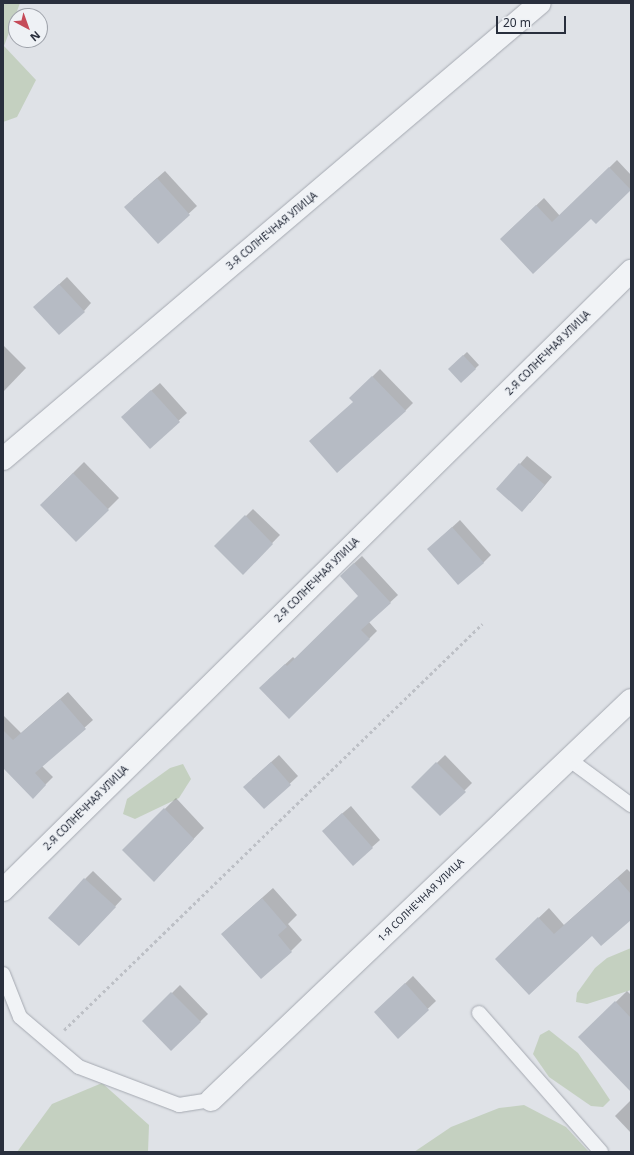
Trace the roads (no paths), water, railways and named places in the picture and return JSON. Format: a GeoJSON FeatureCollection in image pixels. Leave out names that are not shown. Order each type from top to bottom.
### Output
{"type":"FeatureCollection","features":[{"type":"Feature","properties":{"kind":"street","name":"3-Я СОЛНЕЧНАЯ УЛИЦА"},"geometry":{"type":"LineString","coordinates":[[3,460],[540,3]]}},
{"type":"Feature","properties":{"kind":"street","name":"2-Я СОЛНЕЧНАЯ УЛИЦА"},"geometry":{"type":"LineString","coordinates":[[3,890],[631,271]]}},
{"type":"Feature","properties":{"kind":"street","name":"1-Я СОЛНЕЧНАЯ УЛИЦА"},"geometry":{"type":"LineString","coordinates":[[212,1100],[631,700]]}},
{"type":"Feature","properties":{"kind":"lane"},"geometry":{"type":"LineString","coordinates":[[567,761],[574,764],[631,805]]}},
{"type":"Feature","properties":{"kind":"lane"},"geometry":{"type":"LineString","coordinates":[[3,974],[20,1017],[79,1067],[179,1105],[212,1100]]}},
{"type":"Feature","properties":{"kind":"lane"},"geometry":{"type":"LineString","coordinates":[[479,1014],[601,1152]]}}]}
